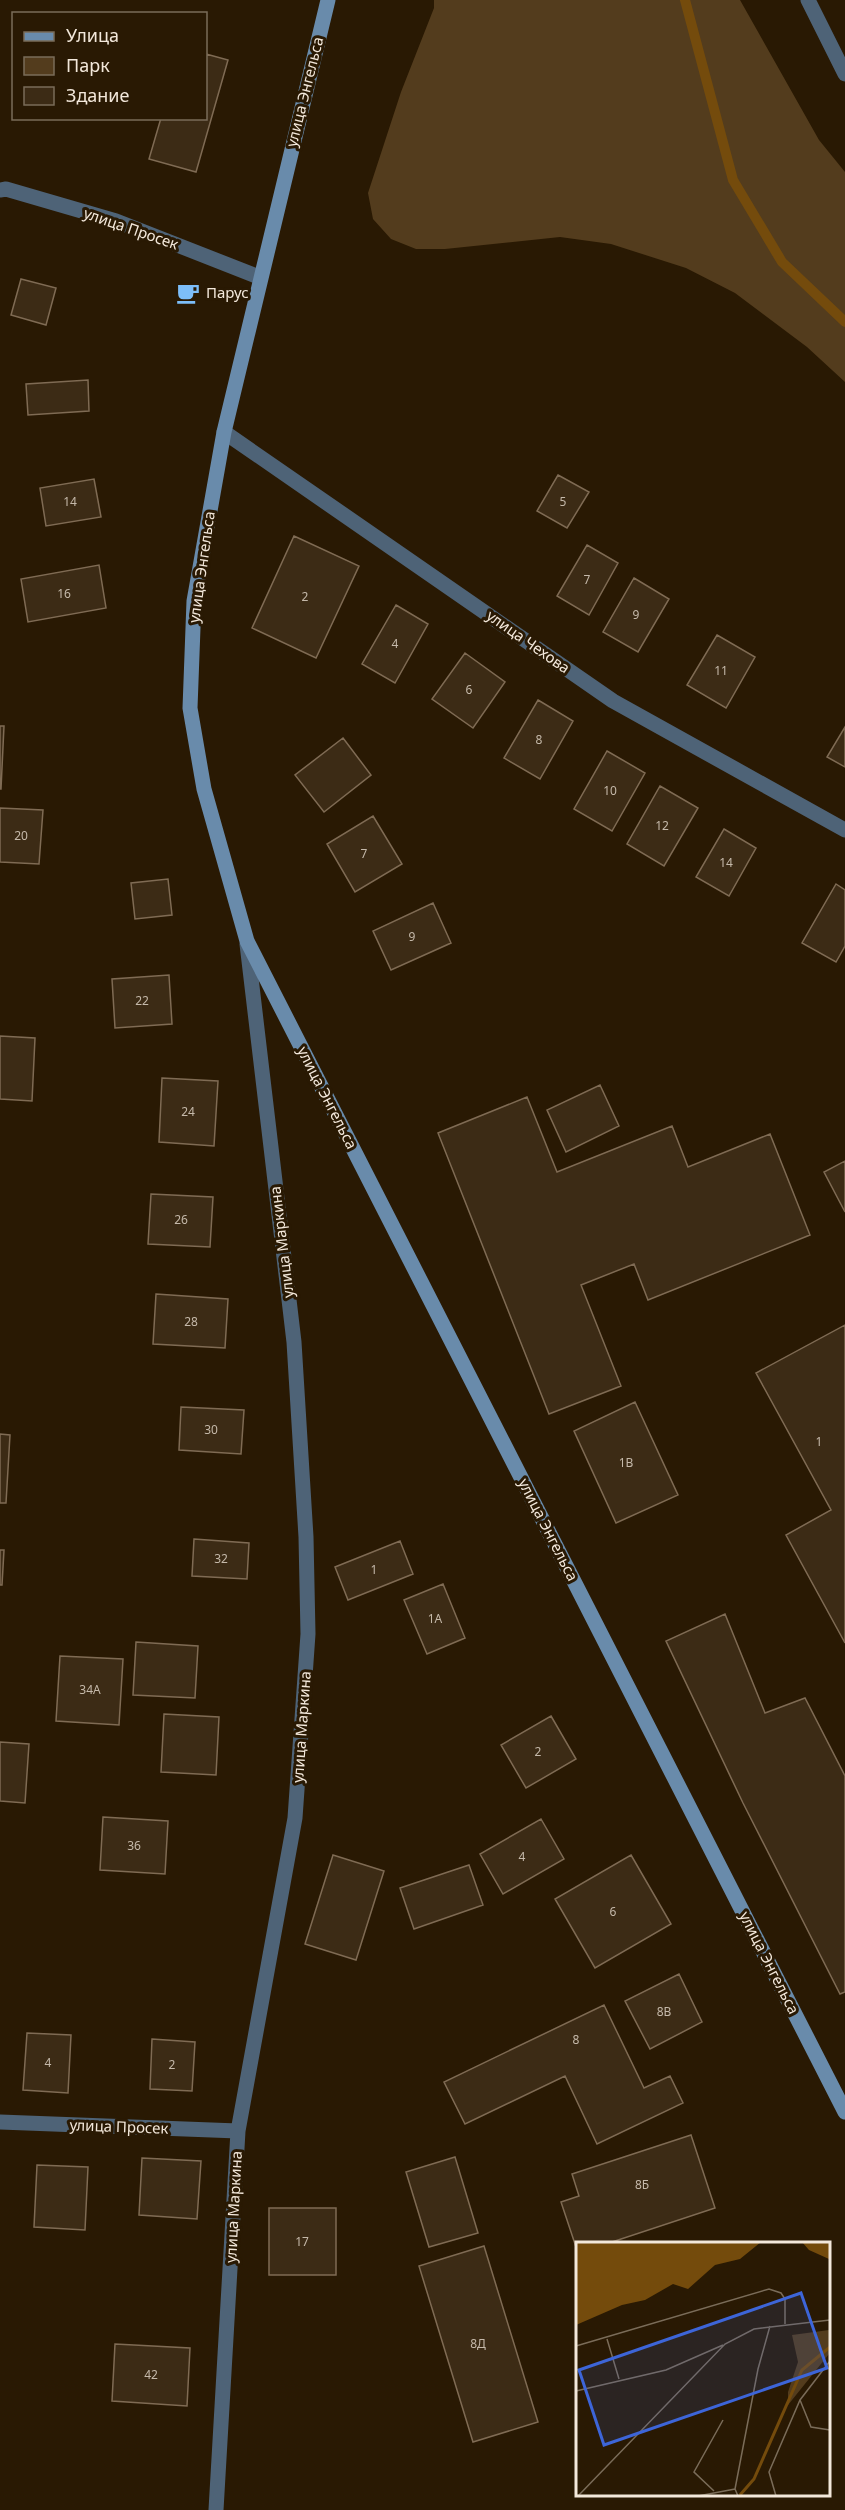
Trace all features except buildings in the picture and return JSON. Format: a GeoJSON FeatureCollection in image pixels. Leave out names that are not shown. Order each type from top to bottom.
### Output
{"type":"FeatureCollection","features":[{"type":"Feature","properties":{"kind":"main road","name":"улица Энгельса"},"geometry":{"type":"LineString","coordinates":[[328,0],[224,432],[194,601],[190,708],[204,789],[247,941],[845,2112]]}},
{"type":"Feature","properties":{"kind":"street"},"geometry":{"type":"LineString","coordinates":[[808,0],[845,75]]}},
{"type":"Feature","properties":{"kind":"street","name":"улица Просек"},"geometry":{"type":"LineString","coordinates":[[0,190],[6,189],[116,221],[260,277]]}},
{"type":"Feature","properties":{"kind":"street","name":"улица Чехова"},"geometry":{"type":"LineString","coordinates":[[224,432],[613,701],[845,830]]}},
{"type":"Feature","properties":{"kind":"street","name":"улица Маркина"},"geometry":{"type":"LineString","coordinates":[[216,2510],[238,2131],[295,1818],[308,1634],[306,1537],[294,1342],[247,941]]}},
{"type":"Feature","properties":{"kind":"street","name":"улица Просек"},"geometry":{"type":"LineString","coordinates":[[0,2122],[238,2131]]}},
{"type":"Feature","properties":{"kind":"green space"},"geometry":{"type":"Polygon","coordinates":[[[434,0],[740,0],[819,140],[845,172],[845,382],[807,347],[735,293],[686,268],[611,244],[560,237],[445,249],[416,249],[391,239],[373,219],[368,193],[401,92],[434,8],[434,0]]]}},
{"type":"Feature","properties":{"kind":"waterway"},"geometry":{"type":"LineString","coordinates":[[685,0],[733,180],[782,262],[845,322]]}},
{"type":"Feature","properties":{"kind":"place","name":"Парус"},"geometry":{"type":"Point","coordinates":[188,293]}}]}
